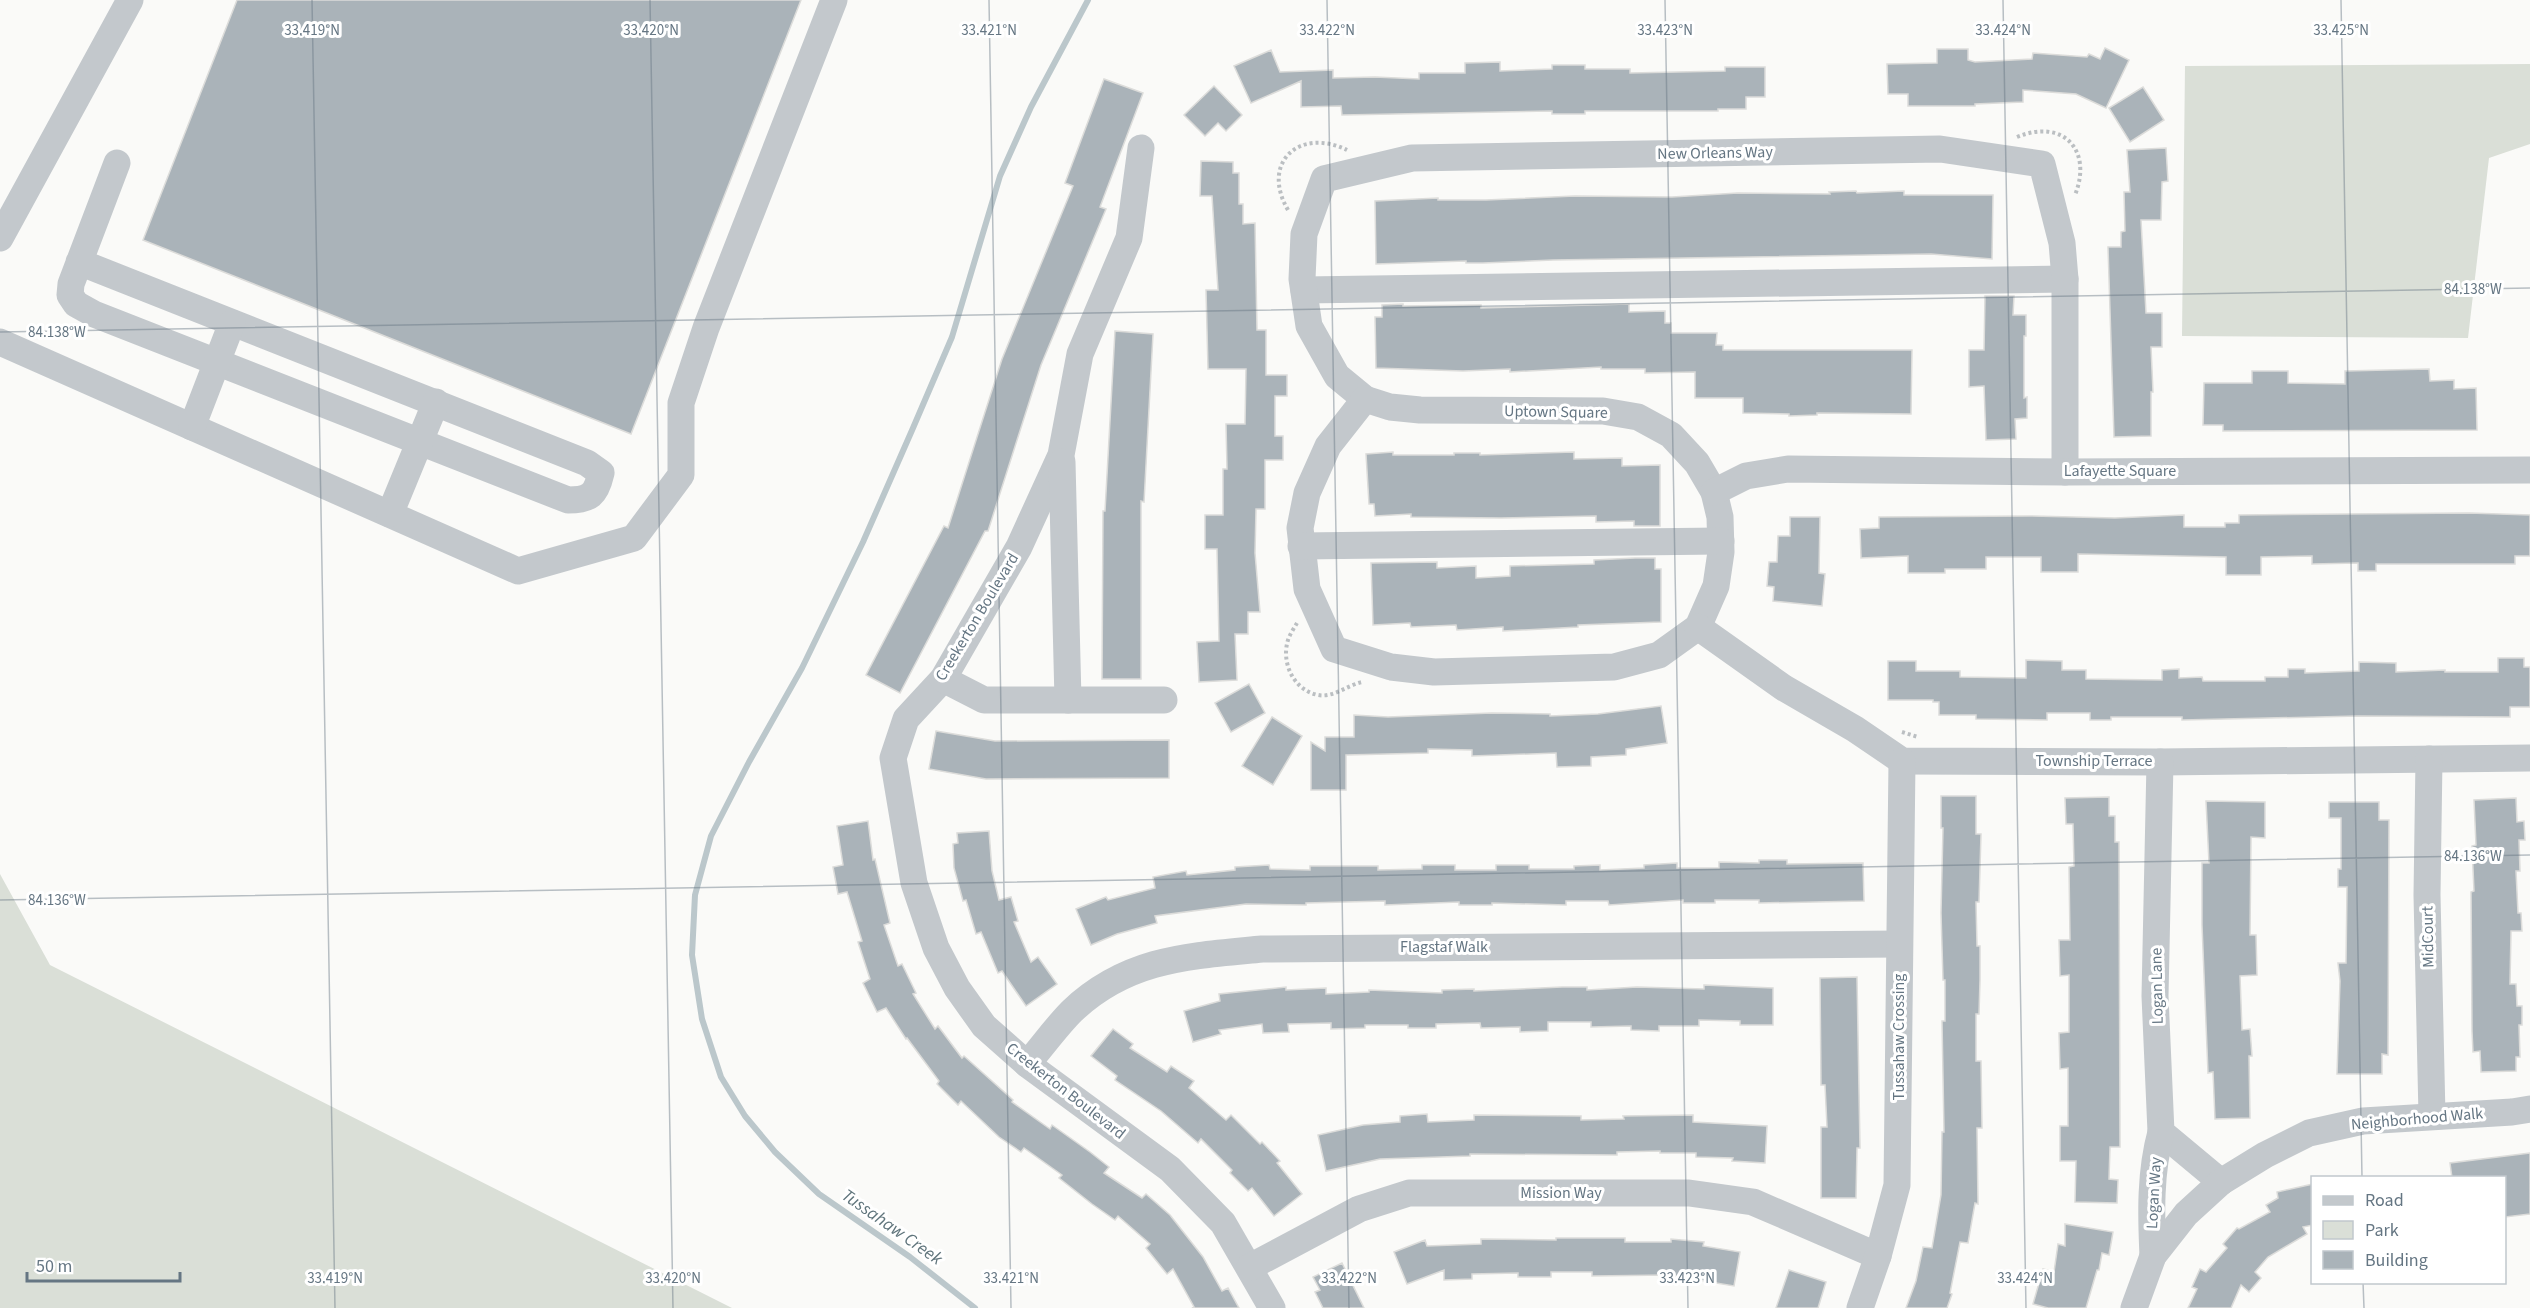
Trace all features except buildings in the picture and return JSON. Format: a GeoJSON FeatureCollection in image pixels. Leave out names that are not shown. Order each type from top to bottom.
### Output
{"type":"FeatureCollection","features":[{"type":"Feature","properties":{"kind":"street"},"geometry":{"type":"LineString","coordinates":[[0,238],[130,0]]}},
{"type":"Feature","properties":{"kind":"street"},"geometry":{"type":"LineString","coordinates":[[0,342],[518,571],[634,538],[681,474],[681,403],[706,328],[834,0]]}},
{"type":"Feature","properties":{"kind":"street","name":"Creekerton Boulevard"},"geometry":{"type":"LineString","coordinates":[[1141,148],[1129,238],[1080,354],[1061,455],[1019,547],[943,680],[906,719],[892,758],[914,883],[936,948],[957,988],[984,1026],[1027,1064],[1170,1169],[1223,1223],[1272,1308]]}},
{"type":"Feature","properties":{"kind":"street","name":"New Orleans Way"},"geometry":{"type":"LineString","coordinates":[[1365,399],[1337,376],[1309,326],[1302,279],[1304,234],[1324,179],[1412,158],[1940,149],[2042,164],[2062,243],[2065,279],[2065,472]]}},
{"type":"Feature","properties":{"kind":"street"},"geometry":{"type":"LineString","coordinates":[[79,262],[587,463],[601,473],[599,484],[593,494],[582,500],[568,500],[94,314],[76,304],[70,295],[71,284],[79,262],[117,162]]}},
{"type":"Feature","properties":{"kind":"street"},"geometry":{"type":"LineString","coordinates":[[1304,290],[2065,279]]}},
{"type":"Feature","properties":{"kind":"street"},"geometry":{"type":"LineString","coordinates":[[192,427],[232,323]]}},
{"type":"Feature","properties":{"kind":"street"},"geometry":{"type":"LineString","coordinates":[[1365,399],[1328,447],[1306,492],[1300,528],[1306,590],[1334,649],[1391,667],[1434,672],[1614,667],[1659,655],[1698,627],[1784,688],[1855,729],[1902,760]]}},
{"type":"Feature","properties":{"kind":"street","name":"Uptown Square"},"geometry":{"type":"LineString","coordinates":[[1365,399],[1390,407],[1420,410],[1603,411],[1638,417],[1671,435],[1697,463],[1714,492],[1720,517],[1721,552],[1716,586],[1698,627]]}},
{"type":"Feature","properties":{"kind":"street"},"geometry":{"type":"LineString","coordinates":[[390,514],[436,402]]}},
{"type":"Feature","properties":{"kind":"street"},"geometry":{"type":"LineString","coordinates":[[1061,455],[1068,700]]}},
{"type":"Feature","properties":{"kind":"street","name":"Lafayette Square"},"geometry":{"type":"LineString","coordinates":[[1714,492],[1746,476],[1788,469],[2065,472],[2530,471]]}},
{"type":"Feature","properties":{"kind":"street"},"geometry":{"type":"LineString","coordinates":[[1301,546],[1721,541]]}},
{"type":"Feature","properties":{"kind":"street"},"geometry":{"type":"LineString","coordinates":[[943,680],[984,700],[1164,700]]}},
{"type":"Feature","properties":{"kind":"street","name":"Township Terrace"},"geometry":{"type":"LineString","coordinates":[[1902,760],[2160,762],[2530,758]]}},
{"type":"Feature","properties":{"kind":"street","name":"MidCourt"},"geometry":{"type":"LineString","coordinates":[[2429,759],[2427,896],[2432,1116]]}},
{"type":"Feature","properties":{"kind":"street","name":"Tussahaw Crossing"},"geometry":{"type":"LineString","coordinates":[[1860,1308],[1878,1256],[1897,1185],[1902,760]]}},
{"type":"Feature","properties":{"kind":"street","name":"Logan Lane"},"geometry":{"type":"LineString","coordinates":[[2160,762],[2155,996],[2161,1132]]}},
{"type":"Feature","properties":{"kind":"street","name":"Flagstaf Walk"},"geometry":{"type":"LineString","coordinates":[[1027,1064],[1072,1011],[1109,983],[1141,968],[1175,958],[1262,949],[1899,944]]}},
{"type":"Feature","properties":{"kind":"street","name":"Neighborhood Walk"},"geometry":{"type":"LineString","coordinates":[[2134,1308],[2153,1256],[2186,1214],[2221,1182],[2265,1155],[2309,1133],[2363,1121],[2530,1109]]}},
{"type":"Feature","properties":{"kind":"street"},"geometry":{"type":"LineString","coordinates":[[2161,1132],[2221,1182]]}},
{"type":"Feature","properties":{"kind":"street","name":"Logan Way"},"geometry":{"type":"LineString","coordinates":[[2153,1256],[2151,1219],[2155,1156],[2161,1132]]}},
{"type":"Feature","properties":{"kind":"street","name":"Mission Way"},"geometry":{"type":"LineString","coordinates":[[1250,1267],[1359,1209],[1409,1193],[1689,1193],[1753,1202],[1878,1256]]}},
{"type":"Feature","properties":{"kind":"path"},"geometry":{"type":"LineString","coordinates":[[2007,140],[2031,131],[2056,132],[2070,140],[2079,154],[2082,172],[2071,204]]}},
{"type":"Feature","properties":{"kind":"path"},"geometry":{"type":"LineString","coordinates":[[1292,216],[1283,201],[1278,182],[1280,168],[1289,154],[1304,143],[1329,142],[1352,153]]}},
{"type":"Feature","properties":{"kind":"path"},"geometry":{"type":"LineString","coordinates":[[1298,621],[1288,640],[1286,660],[1292,678],[1299,686],[1318,695],[1338,692],[1357,683],[1370,681]]}},
{"type":"Feature","properties":{"kind":"green space"},"geometry":{"type":"Polygon","coordinates":[[[2530,64],[2530,144],[2489,158],[2468,338],[2182,336],[2185,66],[2530,64]]]}},
{"type":"Feature","properties":{"kind":"green space"},"geometry":{"type":"Polygon","coordinates":[[[0,874],[50,965],[732,1308],[0,1308],[0,874]]]}},
{"type":"Feature","properties":{"kind":"waterway","name":"Tussahaw Creek"},"geometry":{"type":"LineString","coordinates":[[975,1308],[910,1257],[819,1194],[775,1152],[745,1116],[721,1077],[702,1019],[692,955],[695,895],[711,836],[749,762],[802,668],[863,542],[952,337],[1000,176],[1031,107],[1088,0]]}}]}
